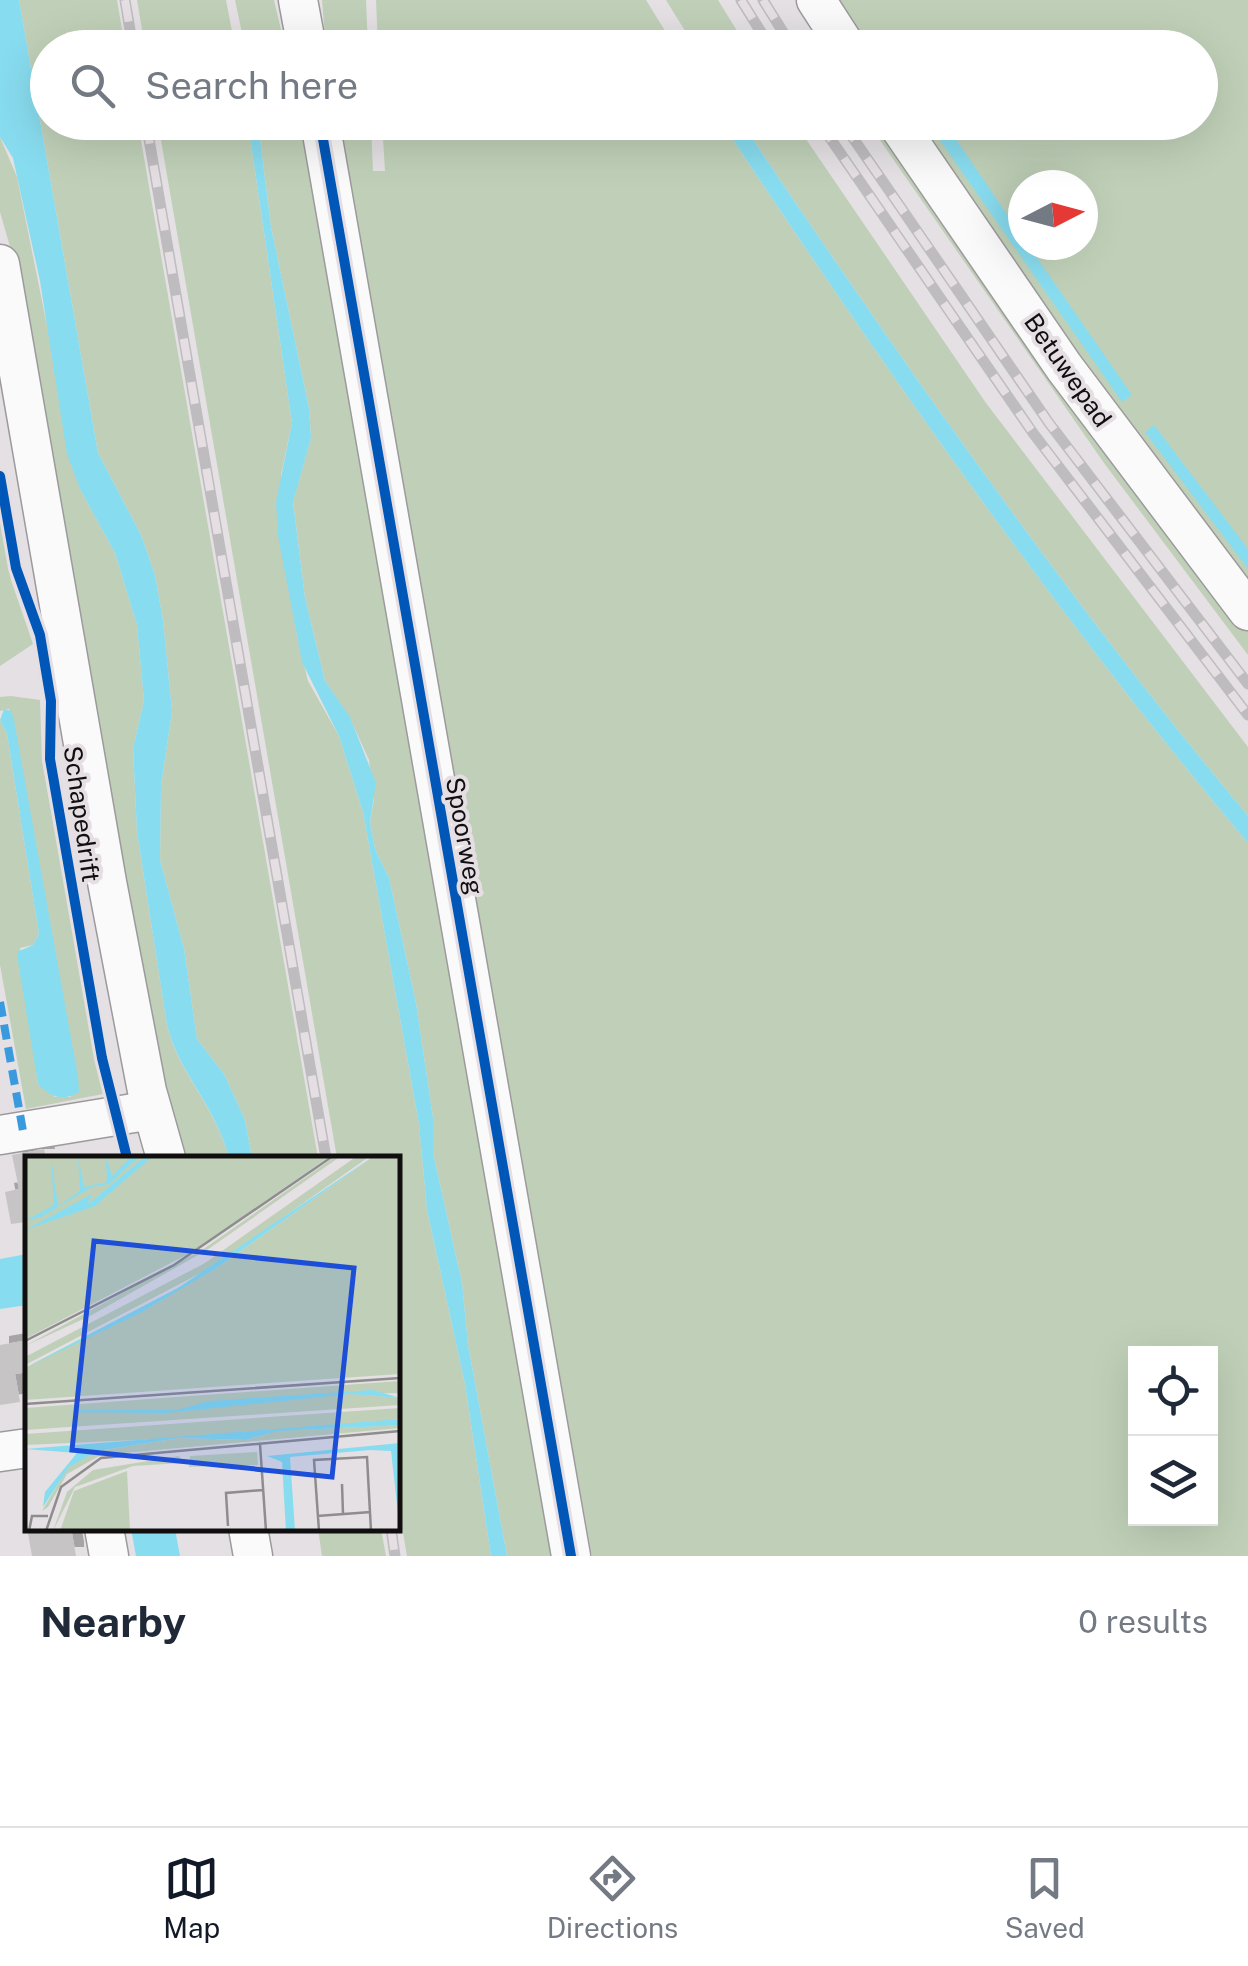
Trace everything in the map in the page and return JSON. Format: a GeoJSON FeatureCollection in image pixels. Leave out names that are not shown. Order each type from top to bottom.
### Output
{"type":"FeatureCollection","features":[{"type":"Feature","properties":{"kind":"street"},"geometry":{"type":"LineString","coordinates":[[298,0],[304,30]]}},
{"type":"Feature","properties":{"kind":"street"},"geometry":{"type":"LineString","coordinates":[[816,0],[835,30]]}},
{"type":"Feature","properties":{"kind":"street","name":"Spoorweg"},"geometry":{"type":"LineString","coordinates":[[323,140],[571,1556]]}},
{"type":"Feature","properties":{"kind":"street","name":"Betuwepad"},"geometry":{"type":"LineString","coordinates":[[908,140],[1064,367],[1248,610]]}},
{"type":"Feature","properties":{"kind":"street","name":"Schapedrift"},"geometry":{"type":"LineString","coordinates":[[0,264],[108,882],[152,1110],[165,1156]]}},
{"type":"Feature","properties":{"kind":"street"},"geometry":{"type":"LineString","coordinates":[[0,1135],[152,1110]]}},
{"type":"Feature","properties":{"kind":"street"},"geometry":{"type":"LineString","coordinates":[[0,1452],[25,1448]]}},
{"type":"Feature","properties":{"kind":"street"},"geometry":{"type":"LineString","coordinates":[[104,1531],[108,1556]]}},
{"type":"Feature","properties":{"kind":"street"},"geometry":{"type":"LineString","coordinates":[[249,1531],[253,1556]]}},
{"type":"Feature","properties":{"kind":"green space"},"geometry":{"type":"Polygon","coordinates":[[[19,0],[117,0],[122,30],[30,30],[30,63],[19,0]]]}},
{"type":"Feature","properties":{"kind":"green space"},"geometry":{"type":"Polygon","coordinates":[[[137,0],[226,0],[232,30],[142,30],[137,0]]]}},
{"type":"Feature","properties":{"kind":"green space"},"geometry":{"type":"Polygon","coordinates":[[[235,0],[274,0],[281,30],[241,30],[235,0]]]}},
{"type":"Feature","properties":{"kind":"green space"},"geometry":{"type":"Polygon","coordinates":[[[322,0],[366,0],[367,30],[325,30],[322,0]]]}},
{"type":"Feature","properties":{"kind":"green space"},"geometry":{"type":"Polygon","coordinates":[[[376,0],[646,0],[665,30],[377,30],[376,0]]]}},
{"type":"Feature","properties":{"kind":"green space"},"geometry":{"type":"Polygon","coordinates":[[[666,0],[718,0],[737,30],[685,30],[666,0]]]}},
{"type":"Feature","properties":{"kind":"green space"},"geometry":{"type":"Polygon","coordinates":[[[830,0],[1248,0],[1248,597],[920,140],[1218,140],[1218,30],[849,30],[830,0]]]}},
{"type":"Feature","properties":{"kind":"green space"},"geometry":{"type":"Polygon","coordinates":[[[0,137],[17,177],[80,489],[115,553],[137,625],[144,701],[133,748],[137,832],[167,1025],[179,1058],[215,1122],[228,1156],[181,1156],[151,1036],[17,271],[0,212],[0,137]]]}},
{"type":"Feature","properties":{"kind":"green space"},"geometry":{"type":"Polygon","coordinates":[[[43,140],[141,140],[318,1156],[252,1156],[245,1120],[224,1074],[197,1039],[184,949],[160,860],[161,786],[172,711],[163,620],[155,575],[141,535],[98,453],[43,140]]]}},
{"type":"Feature","properties":{"kind":"green space"},"geometry":{"type":"Polygon","coordinates":[[[161,140],[250,140],[292,423],[281,475],[287,571],[297,636],[308,681],[339,736],[363,812],[419,1124],[427,1210],[465,1384],[491,1556],[407,1556],[400,1516],[400,1156],[337,1156],[161,140]]]}},
{"type":"Feature","properties":{"kind":"green space"},"geometry":{"type":"Polygon","coordinates":[[[260,140],[308,140],[554,1556],[507,1556],[468,1345],[462,1283],[433,1153],[433,1118],[416,1003],[389,878],[375,849],[370,822],[374,799],[369,760],[350,718],[325,681],[305,598],[293,501],[311,438],[309,408],[271,227],[260,140]]]}},
{"type":"Feature","properties":{"kind":"green space"},"geometry":{"type":"Polygon","coordinates":[[[337,140],[372,140],[373,171],[385,171],[383,140],[733,140],[974,491],[1108,669],[1248,843],[1248,1556],[592,1556],[337,140]]]}},
{"type":"Feature","properties":{"kind":"green space"},"geometry":{"type":"Polygon","coordinates":[[[753,140],[807,140],[986,403],[1248,747],[1248,816],[1049,563],[862,301],[753,140]]]}},
{"type":"Feature","properties":{"kind":"green space"},"geometry":{"type":"Polygon","coordinates":[[[880,140],[897,140],[1248,627],[1248,655],[1104,463],[880,140]]]}},
{"type":"Feature","properties":{"kind":"green space"},"geometry":{"type":"Polygon","coordinates":[[[0,516],[11,580],[33,644],[0,666],[0,516]]]}},
{"type":"Feature","properties":{"kind":"green space"},"geometry":{"type":"Polygon","coordinates":[[[0,697],[40,700],[42,761],[103,1094],[26,1109],[0,965],[0,720],[7,734],[39,934],[33,945],[20,948],[38,1084],[55,1097],[71,1097],[9,709],[0,711],[0,697]]]}},
{"type":"Feature","properties":{"kind":"green space"},"geometry":{"type":"Polygon","coordinates":[[[318,1531],[381,1531],[386,1556],[322,1556],[318,1531]]]}},
{"type":"Feature","properties":{"kind":"water"},"geometry":{"type":"Polygon","coordinates":[[[0,0],[19,0],[30,63],[30,140],[43,140],[98,453],[141,535],[155,575],[163,620],[172,711],[161,786],[160,860],[184,949],[197,1039],[224,1074],[245,1120],[252,1156],[228,1156],[167,1025],[137,832],[133,748],[144,701],[137,625],[115,553],[80,489],[67,454],[40,281],[13,158],[0,137],[0,0]]]}},
{"type":"Feature","properties":{"kind":"water"},"geometry":{"type":"Polygon","coordinates":[[[250,140],[260,140],[271,227],[309,408],[311,438],[293,502],[305,598],[325,681],[350,717],[376,783],[370,822],[375,849],[389,878],[416,1003],[433,1118],[433,1153],[462,1283],[468,1345],[507,1556],[491,1556],[465,1384],[427,1210],[419,1124],[363,812],[339,736],[302,662],[278,536],[276,502],[292,423],[250,140]]]}},
{"type":"Feature","properties":{"kind":"water"},"geometry":{"type":"Polygon","coordinates":[[[733,140],[753,140],[862,301],[1049,563],[1248,816],[1248,843],[1040,580],[846,308],[733,140]]]}},
{"type":"Feature","properties":{"kind":"water"},"geometry":{"type":"Polygon","coordinates":[[[940,140],[957,140],[1008,216],[1008,238],[940,140]]]}},
{"type":"Feature","properties":{"kind":"water"},"geometry":{"type":"Polygon","coordinates":[[[1023,260],[1038,260],[1132,395],[1122,402],[1023,260]]]}},
{"type":"Feature","properties":{"kind":"water"},"geometry":{"type":"Polygon","coordinates":[[[1154,425],[1248,549],[1248,569],[1145,432],[1154,425]]]}},
{"type":"Feature","properties":{"kind":"water"},"geometry":{"type":"Polygon","coordinates":[[[4,709],[11,711],[14,720],[78,1077],[79,1092],[68,1097],[52,1095],[38,1084],[17,952],[33,945],[39,934],[7,734],[0,720],[4,709]]]}},
{"type":"Feature","properties":{"kind":"water"},"geometry":{"type":"Polygon","coordinates":[[[25,1254],[25,1305],[0,1309],[0,1259],[25,1254]]]}},
{"type":"Feature","properties":{"kind":"water"},"geometry":{"type":"Polygon","coordinates":[[[131,1531],[175,1531],[180,1556],[136,1556],[131,1531]]]}},
{"type":"Feature","properties":{"kind":"building"},"geometry":{"type":"Polygon","coordinates":[[[44,1149],[46,1156],[25,1156],[25,1222],[11,1224],[5,1192],[19,1189],[12,1155],[44,1149]]]}},
{"type":"Feature","properties":{"kind":"building"},"geometry":{"type":"Polygon","coordinates":[[[23,1341],[25,1372],[15,1374],[20,1402],[0,1405],[0,1345],[23,1341]]]}},
{"type":"Feature","properties":{"kind":"building"},"geometry":{"type":"Polygon","coordinates":[[[28,1531],[72,1531],[76,1556],[32,1556],[28,1531]]]}},
{"type":"Feature","properties":{"kind":"railway"},"geometry":{"type":"LineString","coordinates":[[125,0],[130,30]]}},
{"type":"Feature","properties":{"kind":"railway"},"geometry":{"type":"LineString","coordinates":[[741,0],[760,30]]}},
{"type":"Feature","properties":{"kind":"railway"},"geometry":{"type":"LineString","coordinates":[[763,0],[782,30]]}},
{"type":"Feature","properties":{"kind":"railway"},"geometry":{"type":"LineString","coordinates":[[149,140],[326,1156]]}},
{"type":"Feature","properties":{"kind":"railway"},"geometry":{"type":"LineString","coordinates":[[831,140],[1033,433],[1248,715]]}},
{"type":"Feature","properties":{"kind":"railway"},"geometry":{"type":"LineString","coordinates":[[854,140],[1049,423],[1248,684]]}},
{"type":"Feature","properties":{"kind":"railway"},"geometry":{"type":"LineString","coordinates":[[391,1531],[395,1556]]}},
{"type":"Feature","properties":{"kind":"marked path"},"geometry":{"type":"LineString","coordinates":[[0,1002],[23,1131]]}},
{"type":"Feature","properties":{"kind":"cycle path"},"geometry":{"type":"LineString","coordinates":[[323,140],[571,1556]]}},
{"type":"Feature","properties":{"kind":"cycle path"},"geometry":{"type":"LineString","coordinates":[[0,476],[16,568],[40,635],[51,701],[50,759],[102,1058],[126,1156]]}}]}
